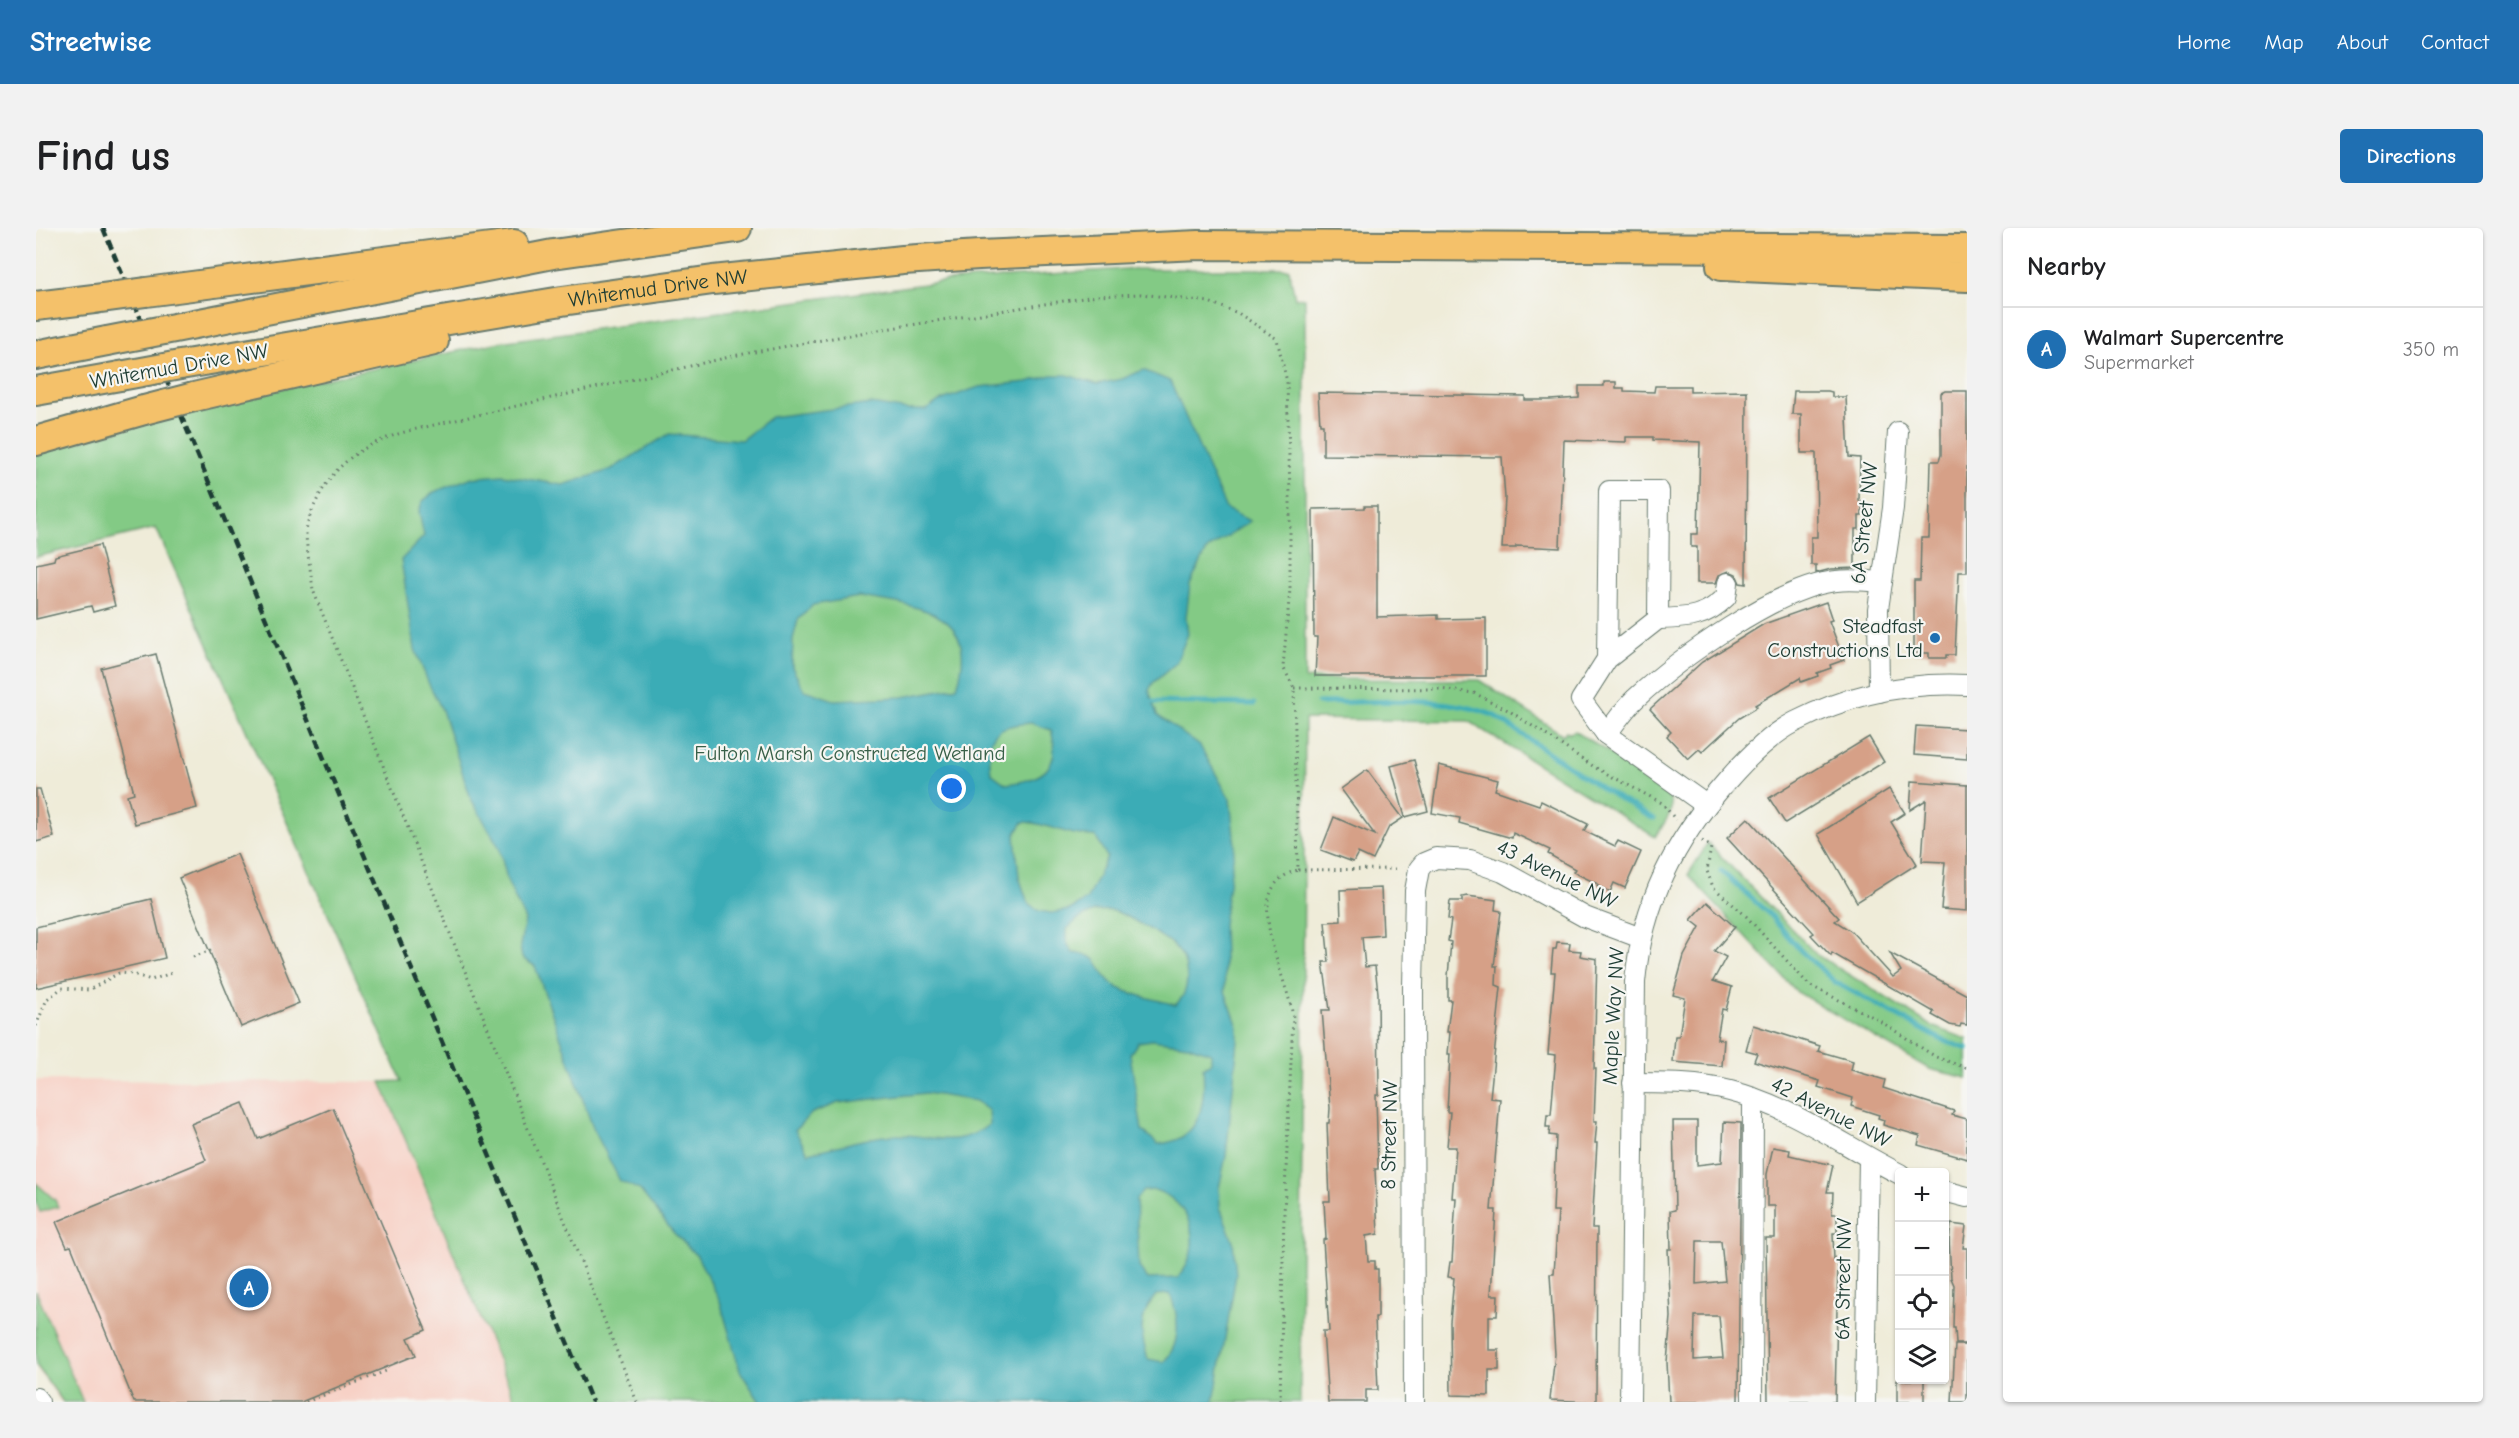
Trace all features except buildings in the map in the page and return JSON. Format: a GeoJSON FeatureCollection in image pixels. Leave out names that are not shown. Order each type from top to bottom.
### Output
{"type":"FeatureCollection","features":[{"type":"Feature","properties":{"kind":"highway"},"geometry":{"type":"LineString","coordinates":[[36,306],[516,243],[726,229]]}},
{"type":"Feature","properties":{"kind":"highway","name":"Whitemud Drive NW"},"geometry":{"type":"LineString","coordinates":[[36,355],[553,254],[726,229]]}},
{"type":"Feature","properties":{"kind":"highway","name":"Whitemud Drive NW"},"geometry":{"type":"LineString","coordinates":[[36,391],[562,301],[713,280],[903,260],[1126,247],[1354,247]]}},
{"type":"Feature","properties":{"kind":"highway"},"geometry":{"type":"LineString","coordinates":[[1354,247],[1967,249]]}},
{"type":"Feature","properties":{"kind":"highway"},"geometry":{"type":"LineString","coordinates":[[1354,247],[1967,277]]}},
{"type":"Feature","properties":{"kind":"highway"},"geometry":{"type":"LineString","coordinates":[[36,441],[144,410],[320,366],[713,280]]}},
{"type":"Feature","properties":{"kind":"street","name":"6A Street NW"},"geometry":{"type":"LineString","coordinates":[[1879,692],[1877,638],[1882,582],[1893,508],[1898,432]]}},
{"type":"Feature","properties":{"kind":"street"},"geometry":{"type":"LineString","coordinates":[[1607,659],[1609,491],[1659,491],[1658,620]]}},
{"type":"Feature","properties":{"kind":"street"},"geometry":{"type":"LineString","coordinates":[[1606,734],[1633,700],[1709,642],[1751,614],[1797,592],[1834,581],[1882,582]]}},
{"type":"Feature","properties":{"kind":"street"},"geometry":{"type":"LineString","coordinates":[[1706,805],[1606,734],[1581,700],[1607,659],[1658,620],[1695,618],[1713,610],[1726,597],[1728,583]]}},
{"type":"Feature","properties":{"kind":"street","name":"Maple Way NW"},"geometry":{"type":"LineString","coordinates":[[1630,1402],[1635,982],[1641,938],[1662,876],[1687,829],[1706,805],[1738,768],[1766,742],[1793,723],[1840,704],[1879,692],[1939,684],[1967,685]]}},
{"type":"Feature","properties":{"kind":"street","name":"43 Avenue NW"},"geometry":{"type":"LineString","coordinates":[[1419,869],[1424,862],[1436,858],[1470,860],[1503,872],[1585,917],[1641,938]]}},
{"type":"Feature","properties":{"kind":"street","name":"8 Street NW"},"geometry":{"type":"LineString","coordinates":[[1414,1402],[1413,987],[1415,891],[1419,869]]}},
{"type":"Feature","properties":{"kind":"street","name":"42 Avenue NW"},"geometry":{"type":"LineString","coordinates":[[1633,1083],[1708,1086],[1753,1098],[1779,1108],[1895,1172]]}},
{"type":"Feature","properties":{"kind":"street"},"geometry":{"type":"LineString","coordinates":[[1752,1402],[1753,1098]]}},
{"type":"Feature","properties":{"kind":"street","name":"6A Street NW"},"geometry":{"type":"LineString","coordinates":[[1865,1402],[1869,1158]]}},
{"type":"Feature","properties":{"kind":"street"},"geometry":{"type":"LineString","coordinates":[[1949,1192],[1967,1197]]}},
{"type":"Feature","properties":{"kind":"street"},"geometry":{"type":"LineString","coordinates":[[36,1398],[39,1402]]}},
{"type":"Feature","properties":{"kind":"path"},"geometry":{"type":"LineString","coordinates":[[637,1402],[313,590],[306,532],[312,510],[324,485],[338,466],[355,452],[375,442],[408,431],[738,355],[872,331],[1096,296],[1141,294],[1209,302],[1238,313],[1277,339],[1287,382],[1291,561],[1283,667],[1294,688],[1298,870]]}},
{"type":"Feature","properties":{"kind":"path"},"geometry":{"type":"LineString","coordinates":[[1294,688],[1440,689],[1474,693],[1508,710],[1596,768],[1662,803],[1676,820]]}},
{"type":"Feature","properties":{"kind":"path"},"geometry":{"type":"LineString","coordinates":[[1698,838],[1711,847],[1707,871],[1713,887],[1746,916],[1809,985],[1875,1018],[1936,1057],[1967,1068]]}},
{"type":"Feature","properties":{"kind":"path"},"geometry":{"type":"LineString","coordinates":[[1280,1402],[1284,1213],[1293,1018],[1290,998],[1271,942],[1268,921],[1272,888],[1279,877],[1298,870],[1395,869]]}},
{"type":"Feature","properties":{"kind":"path"},"geometry":{"type":"LineString","coordinates":[[193,957],[211,950]]}},
{"type":"Feature","properties":{"kind":"path"},"geometry":{"type":"LineString","coordinates":[[36,1026],[47,999],[62,988],[89,990],[119,973],[133,974],[151,980],[175,972]]}},
{"type":"Feature","properties":{"kind":"path"},"geometry":{"type":"LineString","coordinates":[[306,1402],[386,1371],[384,1368]]}},
{"type":"Feature","properties":{"kind":"shaded area"},"geometry":{"type":"Polygon","coordinates":[[[36,1080],[381,1082],[516,1402],[61,1402],[36,1367],[36,1080]]]}},
{"type":"Feature","properties":{"kind":"green space","name":"Fulton Marsh Constructed Wetland"},"geometry":{"type":"Polygon","coordinates":[[[1124,269],[1289,269],[1295,298],[1305,298],[1305,679],[1479,680],[1563,735],[1566,731],[1570,733],[1575,731],[1662,786],[1670,800],[1668,818],[1655,837],[1468,721],[1305,719],[1300,1402],[516,1402],[381,1082],[402,1081],[156,528],[36,557],[36,453],[240,397],[500,342],[947,281],[1124,269]]]}},
{"type":"Feature","properties":{"kind":"green space"},"geometry":{"type":"Polygon","coordinates":[[[1708,843],[1817,955],[1932,1026],[1967,1039],[1967,1078],[1929,1069],[1797,992],[1688,875],[1708,843]]]}},
{"type":"Feature","properties":{"kind":"green space"},"geometry":{"type":"Polygon","coordinates":[[[36,1183],[55,1200],[58,1207],[40,1212],[36,1202],[36,1183]]]}},
{"type":"Feature","properties":{"kind":"green space"},"geometry":{"type":"Polygon","coordinates":[[[36,1291],[83,1402],[63,1402],[36,1365],[36,1291]]]}},
{"type":"Feature","properties":{"kind":"water","name":"Fulton Marsh Constructed Wetland"},"geometry":{"type":"Polygon","coordinates":[[[1143,370],[1170,381],[1226,509],[1250,521],[1207,550],[1190,584],[1186,617],[1188,634],[1176,663],[1153,683],[1149,690],[1157,715],[1200,746],[1230,799],[1235,845],[1223,924],[1225,991],[1238,1027],[1238,1040],[1226,1156],[1219,1188],[1220,1207],[1233,1241],[1236,1275],[1214,1402],[760,1402],[740,1371],[720,1301],[697,1256],[673,1232],[640,1190],[620,1181],[593,1128],[535,966],[522,958],[520,946],[525,920],[508,883],[499,847],[471,799],[442,710],[415,649],[401,560],[424,536],[419,512],[422,502],[434,492],[470,478],[503,475],[563,485],[610,470],[669,434],[741,440],[771,417],[871,404],[908,410],[926,410],[939,401],[979,387],[1027,382],[1052,375],[1067,375],[1097,384],[1122,379],[1143,370]],[[859,597],[813,605],[798,620],[793,639],[792,667],[804,690],[834,700],[903,697],[957,687],[962,661],[960,642],[952,627],[939,616],[902,604],[859,597]],[[1031,723],[1008,727],[995,734],[991,741],[991,773],[1006,784],[1030,779],[1046,770],[1054,754],[1051,730],[1031,723]],[[1023,822],[1015,835],[1019,877],[1028,903],[1039,911],[1051,913],[1070,910],[1087,899],[1107,857],[1095,836],[1085,836],[1023,822]],[[1109,910],[1094,911],[1078,919],[1067,929],[1067,943],[1073,953],[1091,957],[1115,986],[1136,995],[1175,1005],[1180,999],[1186,985],[1186,968],[1174,946],[1156,933],[1122,914],[1109,910]],[[1152,1040],[1138,1042],[1130,1054],[1142,1130],[1158,1144],[1184,1136],[1198,1118],[1203,1095],[1203,1068],[1211,1063],[1211,1053],[1188,1045],[1152,1040]],[[926,1093],[838,1103],[812,1113],[795,1130],[808,1153],[865,1139],[896,1135],[955,1139],[966,1137],[990,1124],[989,1111],[976,1101],[926,1093]],[[1155,1190],[1143,1191],[1136,1199],[1139,1267],[1148,1279],[1178,1278],[1191,1254],[1192,1241],[1186,1215],[1168,1196],[1155,1190]],[[1170,1294],[1156,1295],[1143,1318],[1143,1342],[1148,1359],[1163,1362],[1176,1339],[1177,1321],[1170,1294]]]}},
{"type":"Feature","properties":{"kind":"waterway"},"geometry":{"type":"LineString","coordinates":[[1318,703],[1408,701],[1475,709],[1495,716],[1604,790],[1654,819]]}},
{"type":"Feature","properties":{"kind":"waterway"},"geometry":{"type":"LineString","coordinates":[[1152,702],[1254,704]]}},
{"type":"Feature","properties":{"kind":"waterway"},"geometry":{"type":"LineString","coordinates":[[1721,871],[1769,914],[1801,951],[1835,982],[1940,1039],[1967,1049]]}},
{"type":"Feature","properties":{"kind":"railway"},"geometry":{"type":"LineString","coordinates":[[103,228],[592,1402]]}},
{"type":"Feature","properties":{"kind":"place","name":"Steadfast Constructions Ltd"},"geometry":{"type":"Point","coordinates":[1935,638]}},
{"type":"Feature","properties":{"kind":"place","name":"Walmart Supercentre"},"geometry":{"type":"Point","coordinates":[249,1288]}}]}
